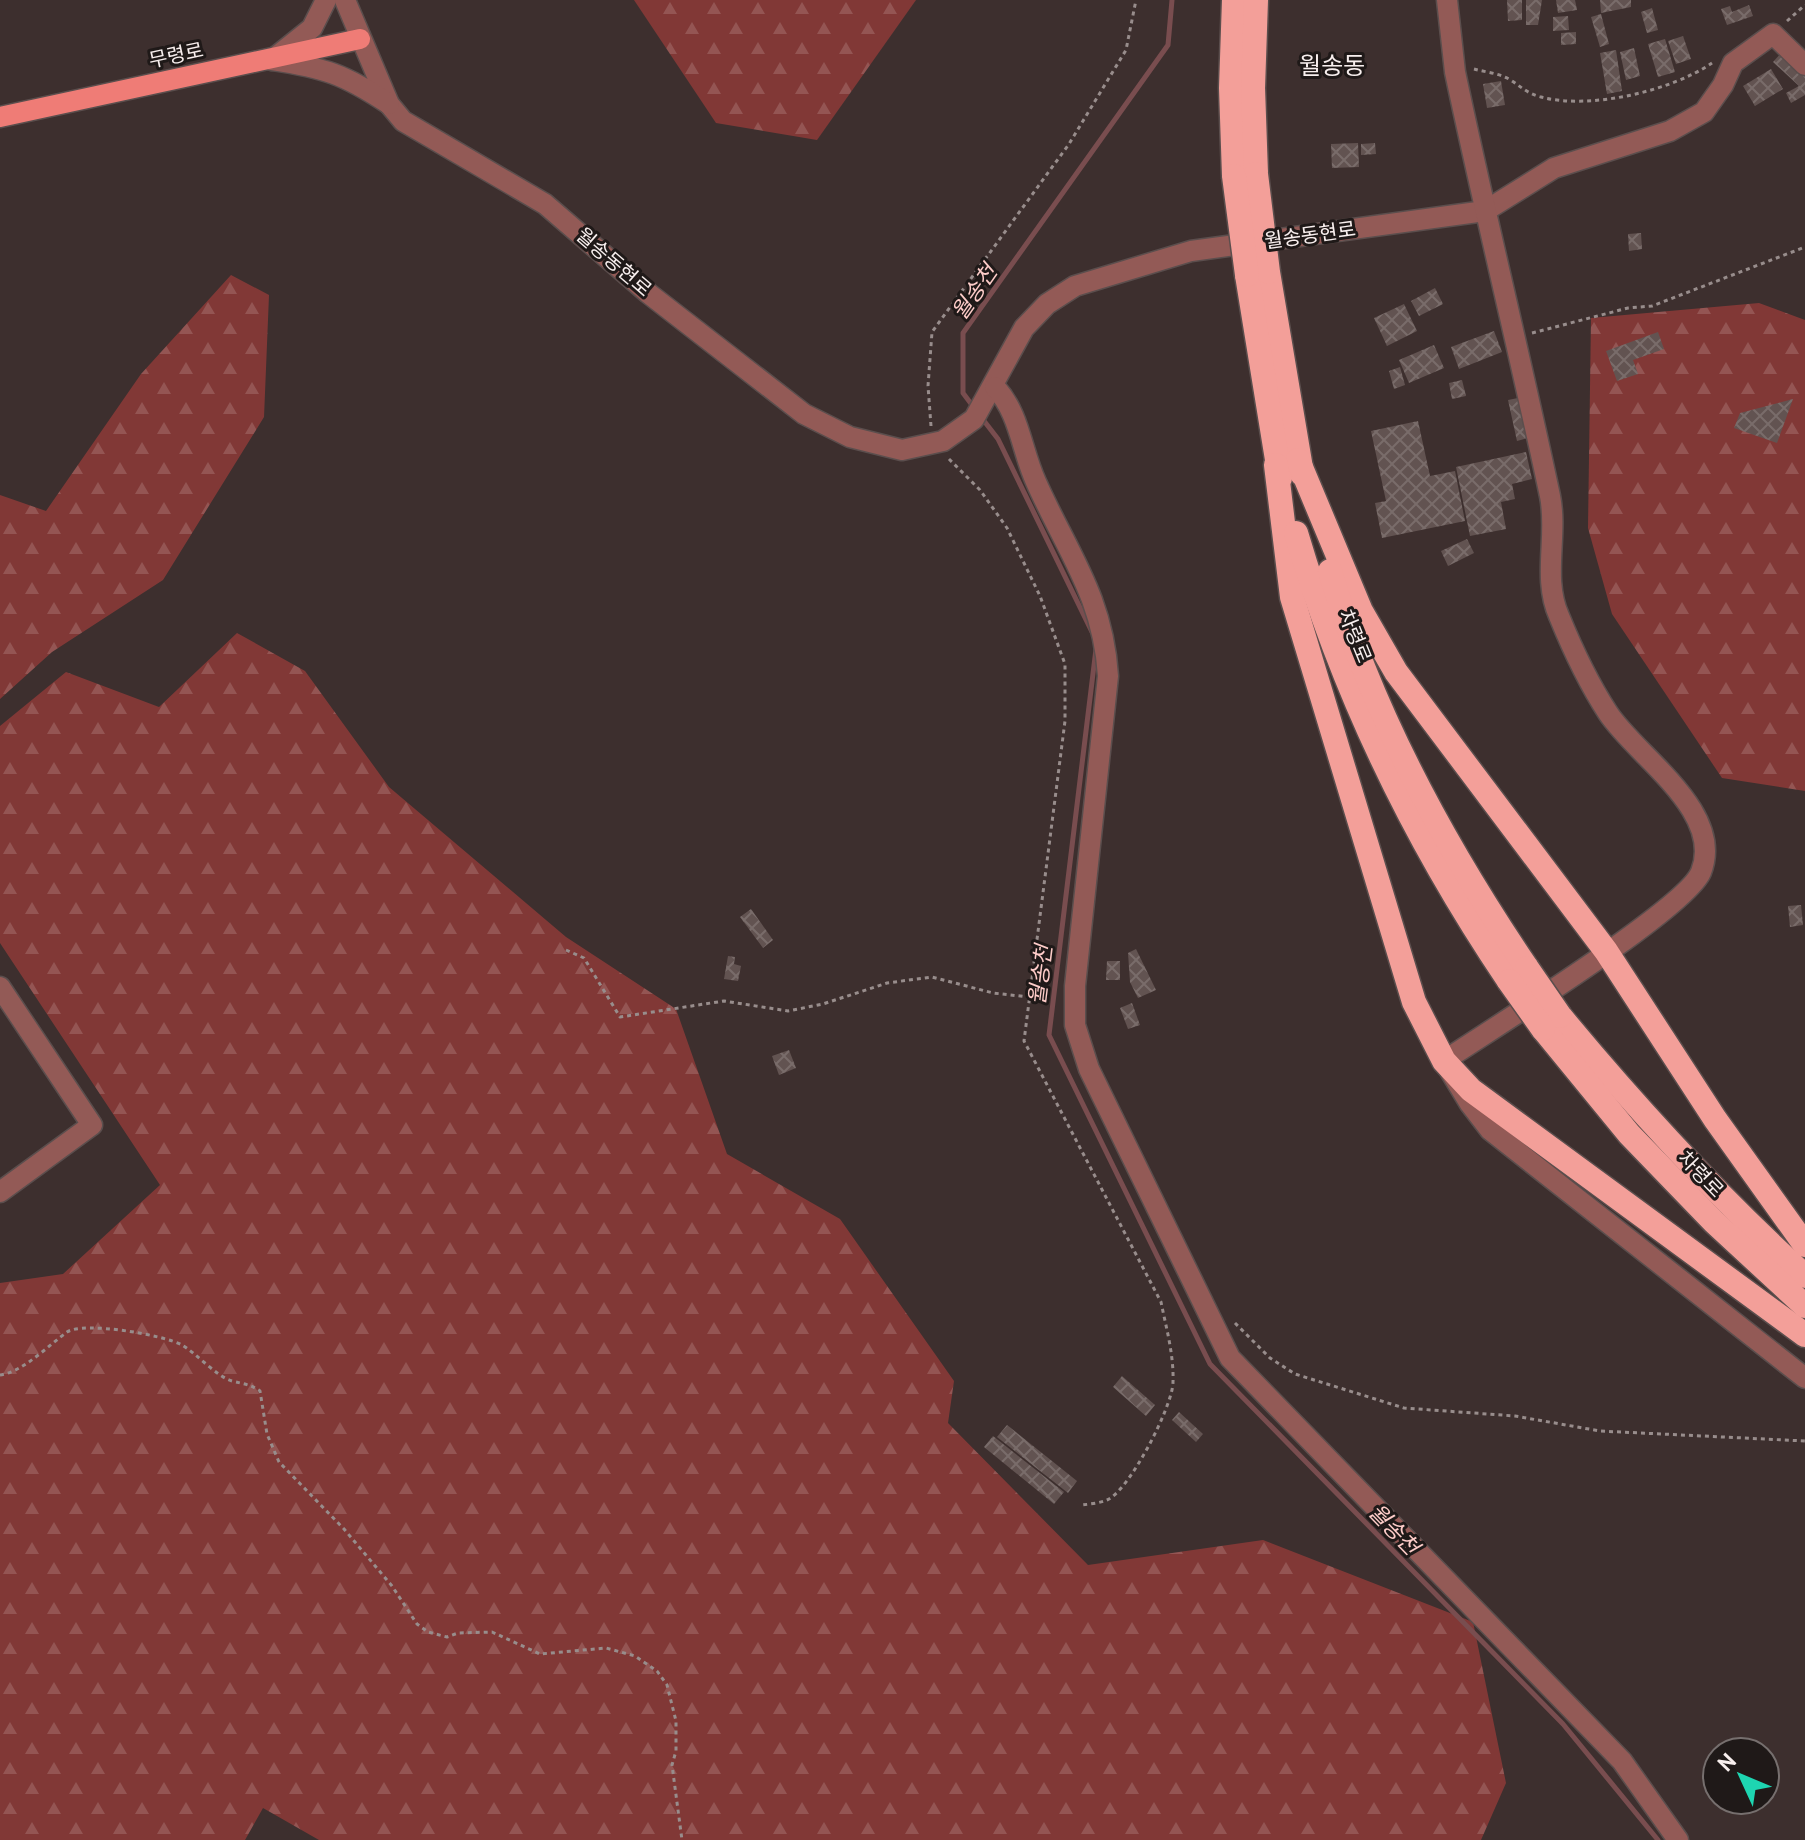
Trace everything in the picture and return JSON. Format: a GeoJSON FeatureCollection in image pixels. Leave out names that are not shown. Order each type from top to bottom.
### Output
{"type":"FeatureCollection","features":[{"type":"Feature","properties":{"kind":"highway"},"geometry":{"type":"LineString","coordinates":[[1234,0],[1231,88],[1245,175]]}},
{"type":"Feature","properties":{"kind":"highway"},"geometry":{"type":"LineString","coordinates":[[1245,175],[1253,88],[1256,0]]}},
{"type":"Feature","properties":{"kind":"highway","name":"차령로"},"geometry":{"type":"LineString","coordinates":[[1245,175],[1287,462],[1342,613],[1405,762],[1518,975],[1629,1134],[1714,1222],[1805,1306]]}},
{"type":"Feature","properties":{"kind":"highway"},"geometry":{"type":"LineString","coordinates":[[1287,462],[1361,611],[1396,672],[1606,951],[1715,1119],[1805,1245]]}},
{"type":"Feature","properties":{"kind":"highway"},"geometry":{"type":"LineString","coordinates":[[1287,462],[1292,597],[1414,1002],[1444,1061],[1492,1106],[1805,1335]]}},
{"type":"Feature","properties":{"kind":"highway","name":"차령로"},"geometry":{"type":"LineString","coordinates":[[1551,1023],[1729,1207],[1805,1276]]}},
{"type":"Feature","properties":{"kind":"main road","name":"무령로"},"geometry":{"type":"LineString","coordinates":[[0,117],[360,39]]}},
{"type":"Feature","properties":{"kind":"street"},"geometry":{"type":"LineString","coordinates":[[272,60],[312,28],[326,0]]}},
{"type":"Feature","properties":{"kind":"street","name":"월송동현로"},"geometry":{"type":"LineString","coordinates":[[345,0],[389,104],[403,121],[545,204],[648,293],[804,414],[850,437],[902,450],[938,442],[974,419],[991,395],[1024,328],[1047,304],[1075,286],[1191,251],[1485,211]]}},
{"type":"Feature","properties":{"kind":"street"},"geometry":{"type":"LineString","coordinates":[[1447,0],[1454,67],[1551,499],[1552,586],[1557,613],[1608,713],[1692,808],[1702,831],[1701,872],[1687,890],[1606,951],[1444,1061],[1490,1130],[1805,1378]]}},
{"type":"Feature","properties":{"kind":"street"},"geometry":{"type":"LineString","coordinates":[[1485,211],[1554,168],[1670,131],[1704,112],[1723,85],[1733,63],[1773,34],[1805,65]]}},
{"type":"Feature","properties":{"kind":"street"},"geometry":{"type":"LineString","coordinates":[[272,60],[324,68],[350,77],[389,104]]}},
{"type":"Feature","properties":{"kind":"street"},"geometry":{"type":"LineString","coordinates":[[991,395],[1009,402],[1034,479],[1092,593],[1106,638],[1108,676],[1075,986],[1075,1025],[1089,1069],[1230,1358],[1622,1761],[1678,1840]]}},
{"type":"Feature","properties":{"kind":"street"},"geometry":{"type":"LineString","coordinates":[[0,987],[92,1125],[0,1192]]}},
{"type":"Feature","properties":{"kind":"path"},"geometry":{"type":"LineString","coordinates":[[1082,1505],[1109,1500],[1130,1477],[1155,1431],[1174,1385],[1161,1302],[1024,1041],[1065,721],[1065,664],[1040,596],[1007,528],[980,490],[938,442],[928,386],[932,332],[1069,144],[1126,50],[1136,0]]}},
{"type":"Feature","properties":{"kind":"path"},"geometry":{"type":"LineString","coordinates":[[1773,34],[1805,5]]}},
{"type":"Feature","properties":{"kind":"path"},"geometry":{"type":"LineString","coordinates":[[1454,67],[1493,73],[1542,98],[1602,98],[1641,94],[1686,78],[1711,64],[1720,54]]}},
{"type":"Feature","properties":{"kind":"path"},"geometry":{"type":"LineString","coordinates":[[1513,338],[1628,308],[1652,306],[1805,247]]}},
{"type":"Feature","properties":{"kind":"path"},"geometry":{"type":"LineString","coordinates":[[566,950],[584,958],[620,1017],[724,1001],[788,1011],[823,1004],[887,983],[932,977],[993,993],[1029,997]]}},
{"type":"Feature","properties":{"kind":"path"},"geometry":{"type":"LineString","coordinates":[[1231,1318],[1270,1358],[1295,1374],[1404,1408],[1515,1416],[1600,1431],[1783,1443],[1805,1441]]}},
{"type":"Feature","properties":{"kind":"path"},"geometry":{"type":"LineString","coordinates":[[0,1375],[18,1368],[45,1347],[60,1341],[67,1332],[93,1326],[132,1331],[181,1344],[230,1381],[255,1387],[260,1391],[267,1434],[279,1462],[344,1529],[392,1586],[417,1624],[428,1632],[447,1637],[458,1633],[492,1632],[540,1654],[606,1648],[635,1656],[657,1671],[667,1685],[676,1721],[676,1751],[672,1765],[682,1840]]}},
{"type":"Feature","properties":{"kind":"green space"},"geometry":{"type":"Polygon","coordinates":[[[634,0],[916,0],[817,140],[716,123],[634,0]]]}},
{"type":"Feature","properties":{"kind":"green space"},"geometry":{"type":"Polygon","coordinates":[[[231,275],[269,295],[264,417],[163,580],[52,652],[0,699],[0,495],[46,511],[141,374],[231,275]]]}},
{"type":"Feature","properties":{"kind":"green space"},"geometry":{"type":"Polygon","coordinates":[[[1759,303],[1805,320],[1805,791],[1722,778],[1612,614],[1588,528],[1591,318],[1759,303]]]}},
{"type":"Feature","properties":{"kind":"green space"},"geometry":{"type":"Polygon","coordinates":[[[237,633],[305,671],[389,787],[566,937],[676,1009],[727,1154],[840,1219],[954,1381],[948,1423],[1088,1565],[1263,1540],[1473,1622],[1506,1783],[1481,1840],[319,1840],[263,1808],[245,1840],[0,1840],[0,1283],[63,1274],[160,1185],[0,943],[0,726],[66,672],[159,707],[237,633]]]}},
{"type":"Feature","properties":{"kind":"building"},"geometry":{"type":"Polygon","coordinates":[[[1507,0],[1522,0],[1522,20],[1508,21],[1507,0]]]}},
{"type":"Feature","properties":{"kind":"building"},"geometry":{"type":"Polygon","coordinates":[[[1526,0],[1542,0],[1538,25],[1526,25],[1526,0]]]}},
{"type":"Feature","properties":{"kind":"building"},"geometry":{"type":"Polygon","coordinates":[[[1556,0],[1575,0],[1577,10],[1558,13],[1556,0]]]}},
{"type":"Feature","properties":{"kind":"building"},"geometry":{"type":"Polygon","coordinates":[[[1600,0],[1631,0],[1631,7],[1601,13],[1600,0]]]}},
{"type":"Feature","properties":{"kind":"building"},"geometry":{"type":"Polygon","coordinates":[[[1749,5],[1753,16],[1727,25],[1721,9],[1730,6],[1732,12],[1749,5]]]}},
{"type":"Feature","properties":{"kind":"building"},"geometry":{"type":"Polygon","coordinates":[[[1652,8],[1658,30],[1647,33],[1641,12],[1652,8]]]}},
{"type":"Feature","properties":{"kind":"building"},"geometry":{"type":"Polygon","coordinates":[[[1601,14],[1609,44],[1600,47],[1591,17],[1601,14]]]}},
{"type":"Feature","properties":{"kind":"building"},"geometry":{"type":"Polygon","coordinates":[[[1568,16],[1569,30],[1553,31],[1553,17],[1568,16]]]}},
{"type":"Feature","properties":{"kind":"building"},"geometry":{"type":"Polygon","coordinates":[[[1576,32],[1576,44],[1561,45],[1561,33],[1576,32]]]}},
{"type":"Feature","properties":{"kind":"building"},"geometry":{"type":"Polygon","coordinates":[[[1683,36],[1691,59],[1676,64],[1668,41],[1683,36]]]}},
{"type":"Feature","properties":{"kind":"building"},"geometry":{"type":"Polygon","coordinates":[[[1665,39],[1675,72],[1658,77],[1648,44],[1665,39]]]}},
{"type":"Feature","properties":{"kind":"building"},"geometry":{"type":"Polygon","coordinates":[[[1634,48],[1640,76],[1626,80],[1620,52],[1634,48]]]}},
{"type":"Feature","properties":{"kind":"building"},"geometry":{"type":"Polygon","coordinates":[[[1616,50],[1622,91],[1607,94],[1600,53],[1616,50]]]}},
{"type":"Feature","properties":{"kind":"building"},"geometry":{"type":"Polygon","coordinates":[[[1782,52],[1805,73],[1805,95],[1791,103],[1786,93],[1799,86],[1773,62],[1782,52]]]}},
{"type":"Feature","properties":{"kind":"building"},"geometry":{"type":"Polygon","coordinates":[[[1771,69],[1783,89],[1755,106],[1743,86],[1771,69]]]}},
{"type":"Feature","properties":{"kind":"building"},"geometry":{"type":"Polygon","coordinates":[[[1501,81],[1505,105],[1487,108],[1483,84],[1501,81]]]}},
{"type":"Feature","properties":{"kind":"building"},"geometry":{"type":"Polygon","coordinates":[[[1358,143],[1359,167],[1332,168],[1331,144],[1358,143]]]}},
{"type":"Feature","properties":{"kind":"building"},"geometry":{"type":"Polygon","coordinates":[[[1375,143],[1376,154],[1361,155],[1361,144],[1375,143]]]}},
{"type":"Feature","properties":{"kind":"building"},"geometry":{"type":"Polygon","coordinates":[[[1641,233],[1642,249],[1629,251],[1628,234],[1641,233]]]}},
{"type":"Feature","properties":{"kind":"building"},"geometry":{"type":"Polygon","coordinates":[[[1435,288],[1443,304],[1419,316],[1411,301],[1435,288]]]}},
{"type":"Feature","properties":{"kind":"building"},"geometry":{"type":"Polygon","coordinates":[[[1404,304],[1417,331],[1387,346],[1374,318],[1404,304]]]}},
{"type":"Feature","properties":{"kind":"building"},"geometry":{"type":"Polygon","coordinates":[[[1494,331],[1502,352],[1459,369],[1451,347],[1494,331]]]}},
{"type":"Feature","properties":{"kind":"building"},"geometry":{"type":"Polygon","coordinates":[[[1658,332],[1664,349],[1633,360],[1638,374],[1617,381],[1606,351],[1658,332]]]}},
{"type":"Feature","properties":{"kind":"building"},"geometry":{"type":"Polygon","coordinates":[[[1434,345],[1444,368],[1409,383],[1399,360],[1434,345]]]}},
{"type":"Feature","properties":{"kind":"building"},"geometry":{"type":"Polygon","coordinates":[[[1400,367],[1405,385],[1394,389],[1389,371],[1400,367]]]}},
{"type":"Feature","properties":{"kind":"building"},"geometry":{"type":"Polygon","coordinates":[[[1462,380],[1466,396],[1452,399],[1449,383],[1462,380]]]}},
{"type":"Feature","properties":{"kind":"building"},"geometry":{"type":"Polygon","coordinates":[[[1518,398],[1528,438],[1517,441],[1508,400],[1518,398]]]}},
{"type":"Feature","properties":{"kind":"building"},"geometry":{"type":"Polygon","coordinates":[[[1793,399],[1777,443],[1734,428],[1740,413],[1793,399]]]}},
{"type":"Feature","properties":{"kind":"building"},"geometry":{"type":"Polygon","coordinates":[[[1418,421],[1430,476],[1455,471],[1465,521],[1382,538],[1375,503],[1386,501],[1371,431],[1418,421]]]}},
{"type":"Feature","properties":{"kind":"building"},"geometry":{"type":"Polygon","coordinates":[[[1526,452],[1532,479],[1512,484],[1515,499],[1501,502],[1506,529],[1470,536],[1456,467],[1526,452]]]}},
{"type":"Feature","properties":{"kind":"building"},"geometry":{"type":"Polygon","coordinates":[[[1467,539],[1474,553],[1448,566],[1441,551],[1467,539]]]}},
{"type":"Feature","properties":{"kind":"building"},"geometry":{"type":"Polygon","coordinates":[[[1801,905],[1803,925],[1790,927],[1788,906],[1801,905]]]}},
{"type":"Feature","properties":{"kind":"building"},"geometry":{"type":"Polygon","coordinates":[[[751,909],[773,940],[763,948],[740,917],[751,909]]]}},
{"type":"Feature","properties":{"kind":"building"},"geometry":{"type":"Polygon","coordinates":[[[1136,949],[1156,990],[1138,998],[1130,982],[1128,953],[1136,949]]]}},
{"type":"Feature","properties":{"kind":"building"},"geometry":{"type":"Polygon","coordinates":[[[728,956],[735,957],[734,964],[741,966],[738,981],[724,979],[728,956]]]}},
{"type":"Feature","properties":{"kind":"building"},"geometry":{"type":"Polygon","coordinates":[[[1107,961],[1120,961],[1120,980],[1106,980],[1107,961]]]}},
{"type":"Feature","properties":{"kind":"building"},"geometry":{"type":"Polygon","coordinates":[[[1132,1003],[1140,1025],[1128,1029],[1120,1008],[1132,1003]]]}},
{"type":"Feature","properties":{"kind":"building"},"geometry":{"type":"Polygon","coordinates":[[[789,1050],[796,1068],[779,1075],[772,1056],[789,1050]]]}},
{"type":"Feature","properties":{"kind":"building"},"geometry":{"type":"Polygon","coordinates":[[[1122,1376],[1155,1405],[1146,1416],[1113,1387],[1122,1376]]]}},
{"type":"Feature","properties":{"kind":"building"},"geometry":{"type":"Polygon","coordinates":[[[1179,1412],[1203,1434],[1196,1442],[1172,1420],[1179,1412]]]}},
{"type":"Feature","properties":{"kind":"building"},"geometry":{"type":"Polygon","coordinates":[[[1007,1425],[1077,1481],[1068,1493],[997,1437],[1007,1425]]]}},
{"type":"Feature","properties":{"kind":"building"},"geometry":{"type":"Polygon","coordinates":[[[993,1436],[1064,1492],[1054,1504],[984,1447],[993,1436]]]}},
{"type":"Feature","properties":{"kind":"waterway","name":"월송천"},"geometry":{"type":"LineString","coordinates":[[975,409],[963,393],[963,333],[1168,45],[1172,0]]}},
{"type":"Feature","properties":{"kind":"waterway","name":"월송천"},"geometry":{"type":"LineString","coordinates":[[981,417],[998,439],[1092,632]]}},
{"type":"Feature","properties":{"kind":"waterway","name":"월송천"},"geometry":{"type":"LineString","coordinates":[[1096,649],[1049,1035],[1210,1364],[1563,1724],[1658,1840]]}},
{"type":"Feature","properties":{"kind":"district","name":"월송동"},"geometry":{"type":"Point","coordinates":[1332,66]}}]}
